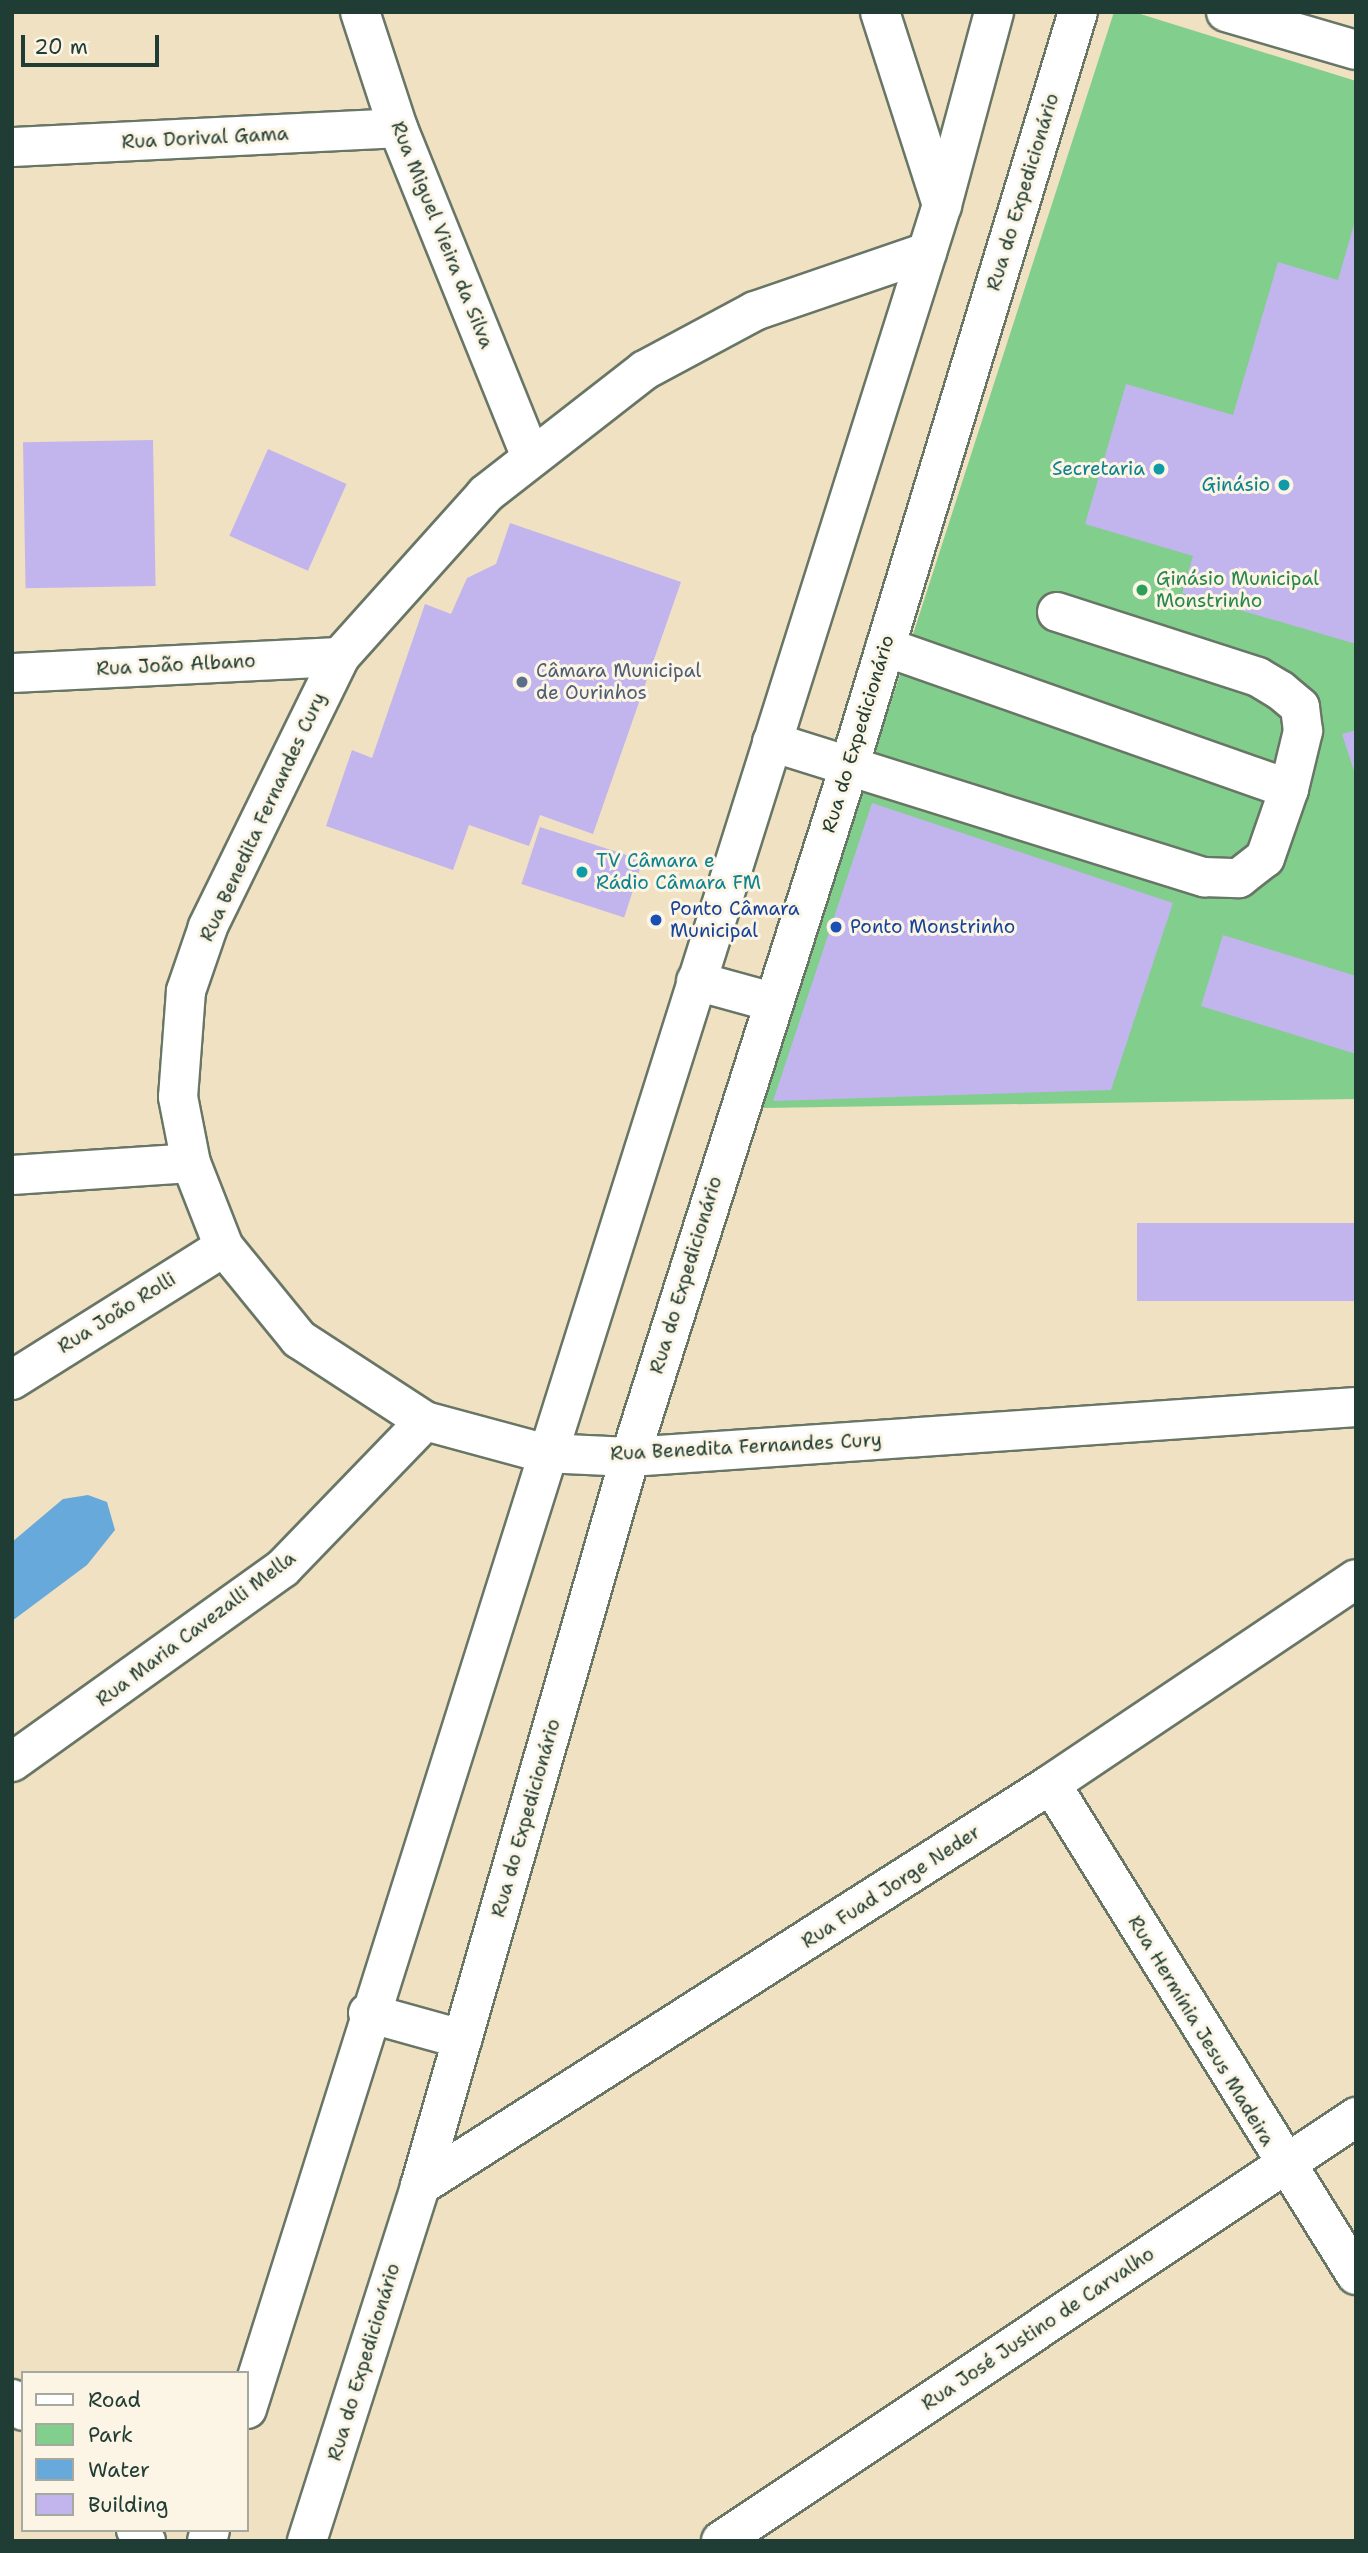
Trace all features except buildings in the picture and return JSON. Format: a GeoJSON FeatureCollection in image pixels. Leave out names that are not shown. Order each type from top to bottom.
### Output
{"type":"FeatureCollection","features":[{"type":"Feature","properties":{"kind":"street","name":"Rua Miguel Vieira da Silva"},"geometry":{"type":"LineString","coordinates":[[360,12],[398,128],[530,455]]}},
{"type":"Feature","properties":{"kind":"street"},"geometry":{"type":"LineString","coordinates":[[880,12],[942,205]]}},
{"type":"Feature","properties":{"kind":"street"},"geometry":{"type":"LineString","coordinates":[[248,2406],[544,1452],[942,205],[994,12]]}},
{"type":"Feature","properties":{"kind":"street","name":"Rua do Expedicionário"},"geometry":{"type":"LineString","coordinates":[[307,2541],[420,2186],[630,1457],[772,1002],[849,767],[1077,12]]}},
{"type":"Feature","properties":{"kind":"street"},"geometry":{"type":"LineString","coordinates":[[1226,12],[1356,50]]}},
{"type":"Feature","properties":{"kind":"street","name":"Rua Dorival Gama"},"geometry":{"type":"LineString","coordinates":[[12,147],[398,128]]}},
{"type":"Feature","properties":{"kind":"street","name":"Rua Benedita Fernandes Cury"},"geometry":{"type":"LineString","coordinates":[[927,252],[718,328],[645,370],[530,455],[486,494],[340,657],[218,903],[186,991],[178,1097],[191,1163],[224,1247],[299,1339],[425,1420],[544,1452],[630,1457],[1356,1407]]}},
{"type":"Feature","properties":{"kind":"street"},"geometry":{"type":"LineString","coordinates":[[772,743],[1204,877],[1255,872],[1289,789],[1303,731],[1300,707],[1280,690],[1258,677],[1057,612]]}},
{"type":"Feature","properties":{"kind":"street"},"geometry":{"type":"LineString","coordinates":[[885,647],[1289,789]]}},
{"type":"Feature","properties":{"kind":"street","name":"Rua João Albano"},"geometry":{"type":"LineString","coordinates":[[12,673],[340,657]]}},
{"type":"Feature","properties":{"kind":"street"},"geometry":{"type":"LineString","coordinates":[[696,981],[772,1002]]}},
{"type":"Feature","properties":{"kind":"street"},"geometry":{"type":"LineString","coordinates":[[12,1175],[191,1163]]}},
{"type":"Feature","properties":{"kind":"street","name":"Rua João Rolli"},"geometry":{"type":"LineString","coordinates":[[12,1380],[224,1247]]}},
{"type":"Feature","properties":{"kind":"street","name":"Rua Maria Cavezalli Mella"},"geometry":{"type":"LineString","coordinates":[[12,1762],[283,1568],[425,1420]]}},
{"type":"Feature","properties":{"kind":"street","name":"Rua Fuad Jorge Neder"},"geometry":{"type":"LineString","coordinates":[[420,2186],[1051,1784],[1356,1579]]}},
{"type":"Feature","properties":{"kind":"street","name":"Rua Hermínia Jesus Madeira"},"geometry":{"type":"LineString","coordinates":[[1051,1784],[1283,2165],[1356,2274]]}},
{"type":"Feature","properties":{"kind":"street"},"geometry":{"type":"LineString","coordinates":[[368,2013],[462,2039]]}},
{"type":"Feature","properties":{"kind":"street","name":"Rua José Justino de Carvalho"},"geometry":{"type":"LineString","coordinates":[[720,2541],[1356,2117]]}},
{"type":"Feature","properties":{"kind":"green space","name":"Ginásio Municipal Monstrinho"},"geometry":{"type":"Polygon","coordinates":[[[1114,12],[1134,12],[1356,81],[1356,1099],[760,1108],[1114,12]]]}},
{"type":"Feature","properties":{"kind":"water"},"geometry":{"type":"Polygon","coordinates":[[[88,1495],[107,1502],[115,1530],[87,1565],[12,1621],[12,1542],[63,1499],[88,1495]]]}},
{"type":"Feature","properties":{"kind":"place","name":"Secretaria"},"geometry":{"type":"Point","coordinates":[1159,469]}},
{"type":"Feature","properties":{"kind":"place","name":"Ginásio"},"geometry":{"type":"Point","coordinates":[1284,485]}},
{"type":"Feature","properties":{"kind":"place","name":"Ginásio Municipal Monstrinho"},"geometry":{"type":"Point","coordinates":[1142,590]}},
{"type":"Feature","properties":{"kind":"place","name":"Câmara Municipal de Ourinhos"},"geometry":{"type":"Point","coordinates":[522,682]}},
{"type":"Feature","properties":{"kind":"place","name":"TV Câmara e Rádio Câmara FM"},"geometry":{"type":"Point","coordinates":[582,872]}},
{"type":"Feature","properties":{"kind":"place","name":"Ponto Câmara Municipal"},"geometry":{"type":"Point","coordinates":[656,920]}},
{"type":"Feature","properties":{"kind":"place","name":"Ponto Monstrinho"},"geometry":{"type":"Point","coordinates":[836,927]}}]}
